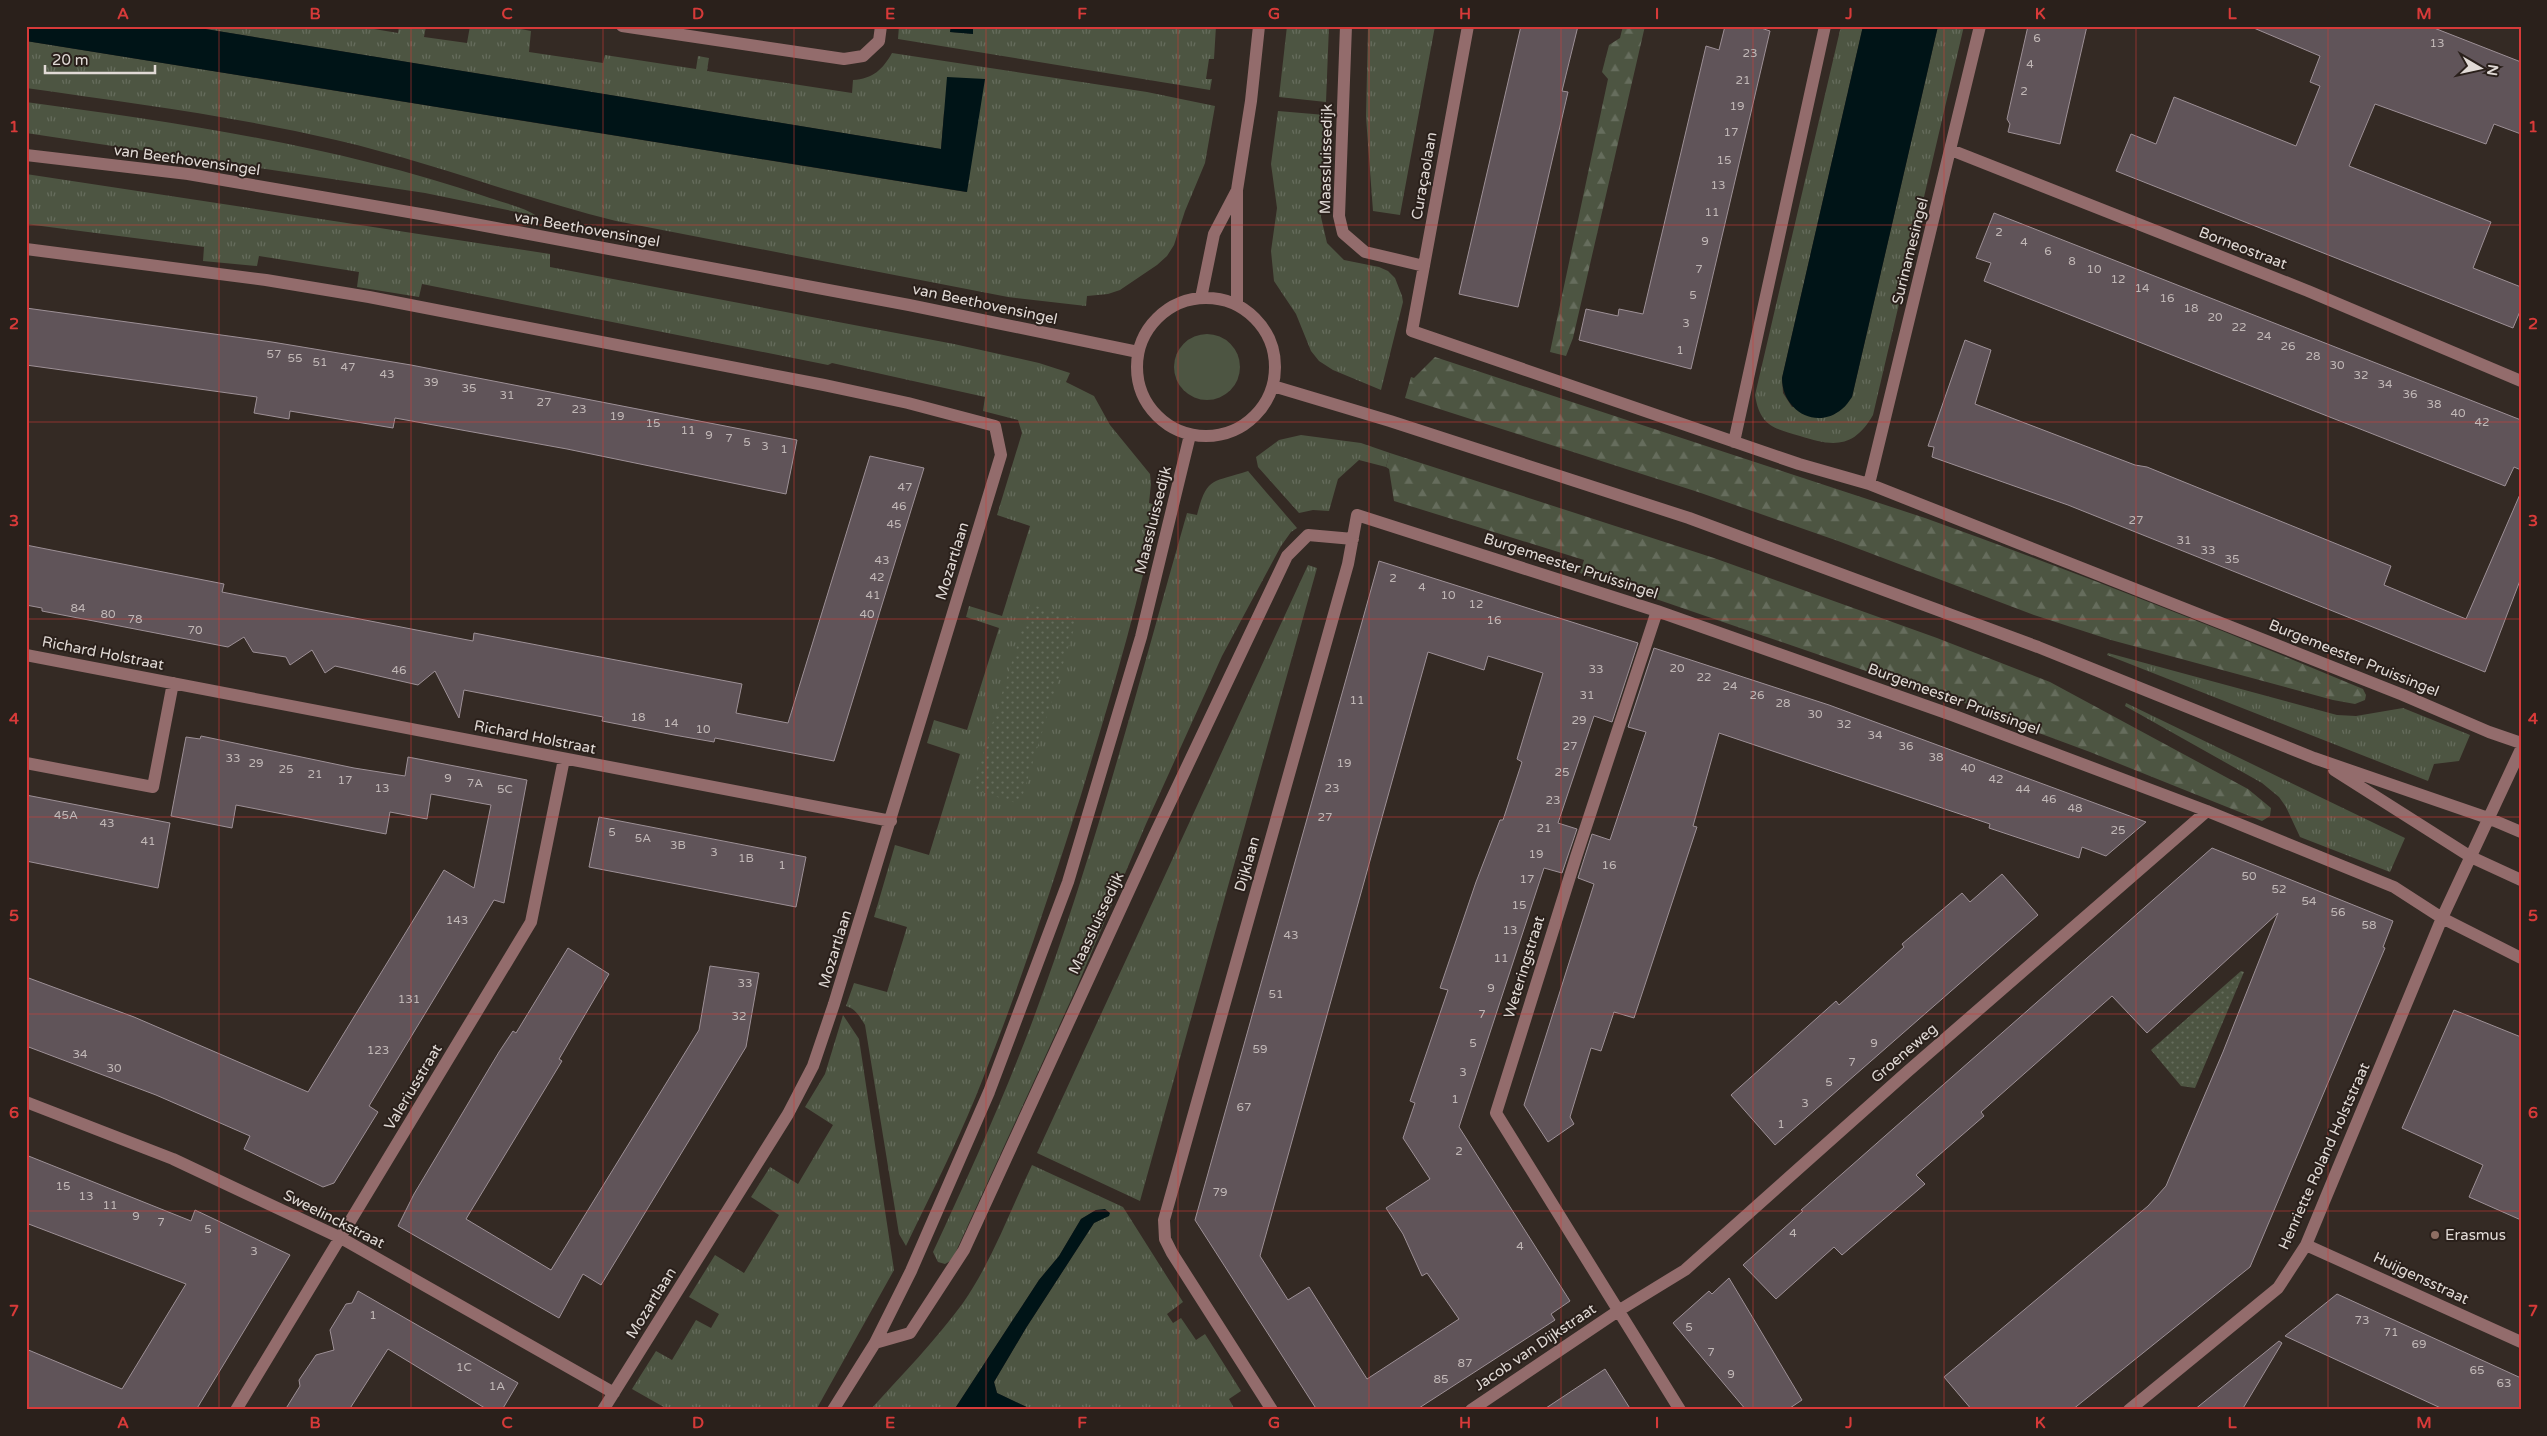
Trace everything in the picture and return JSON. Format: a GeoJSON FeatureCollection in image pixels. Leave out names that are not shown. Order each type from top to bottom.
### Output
{"type":"FeatureCollection","features":[{"type":"Feature","properties":{"kind":"street"},"geometry":{"type":"LineString","coordinates":[[622,26],[844,60],[863,56],[879,41],[881,26]]}},
{"type":"Feature","properties":{"kind":"street"},"geometry":{"type":"LineString","coordinates":[[1236,304],[1237,190],[1251,102],[1259,26]]}},
{"type":"Feature","properties":{"kind":"street","name":"Maassluissedijk"},"geometry":{"type":"LineString","coordinates":[[1346,26],[1339,216],[1342,233],[1365,252],[1424,266]]}},
{"type":"Feature","properties":{"kind":"street","name":"Curaçaolaan"},"geometry":{"type":"LineString","coordinates":[[1412,331],[1468,26]]}},
{"type":"Feature","properties":{"kind":"street"},"geometry":{"type":"LineString","coordinates":[[1734,442],[1826,26]]}},
{"type":"Feature","properties":{"kind":"street","name":"Surinamesingel"},"geometry":{"type":"LineString","coordinates":[[1869,484],[1980,26]]}},
{"type":"Feature","properties":{"kind":"street","name":"Borneostraat"},"geometry":{"type":"LineString","coordinates":[[1951,150],[2308,290],[2521,381]]}},
{"type":"Feature","properties":{"kind":"street","name":"van Beethovensingel"},"geometry":{"type":"LineString","coordinates":[[26,155],[188,174],[422,215],[909,305],[1138,352]]}},
{"type":"Feature","properties":{"kind":"street"},"geometry":{"type":"LineString","coordinates":[[1200,298],[1214,234],[1237,190]]}},
{"type":"Feature","properties":{"kind":"street","name":"Mozartlaan"},"geometry":{"type":"LineString","coordinates":[[26,249],[266,280],[369,297],[824,385],[908,403],[995,426],[1001,455],[891,821],[813,1066],[788,1114],[603,1410]]}},
{"type":"Feature","properties":{"kind":"street"},"geometry":{"type":"LineString","coordinates":[[1200,298],[1219,299],[1236,304],[1251,313],[1262,325],[1270,339],[1276,370],[1273,386],[1264,406],[1250,422],[1232,432],[1211,437],[1190,435],[1166,424],[1147,404],[1139,388],[1136,370],[1138,352],[1143,338],[1160,315],[1186,300],[1200,298]]}},
{"type":"Feature","properties":{"kind":"street","name":"Burgemeester Pruissingel"},"geometry":{"type":"LineString","coordinates":[[1412,331],[1799,464],[1869,484],[2403,695],[2489,732],[2521,743]]}},
{"type":"Feature","properties":{"kind":"street"},"geometry":{"type":"LineString","coordinates":[[1273,386],[1390,421],[1690,518],[2038,647],[2314,758],[2488,818],[2521,832]]}},
{"type":"Feature","properties":{"kind":"street","name":"Maassluissedijk"},"geometry":{"type":"LineString","coordinates":[[833,1410],[875,1342],[911,1271],[989,1092],[1068,882],[1141,637],[1190,435]]}},
{"type":"Feature","properties":{"kind":"street","name":"Burgemeester Pruissingel"},"geometry":{"type":"LineString","coordinates":[[1357,515],[1657,611],[1952,715],[2207,811],[2394,886],[2442,918],[2521,958]]}},
{"type":"Feature","properties":{"kind":"street","name":"Dijklaan"},"geometry":{"type":"LineString","coordinates":[[1272,1410],[1172,1253],[1165,1238],[1164,1220],[1348,564],[1357,515]]}},
{"type":"Feature","properties":{"kind":"street","name":"Maassluissedijk"},"geometry":{"type":"LineString","coordinates":[[875,1342],[910,1334],[964,1250],[1155,834],[1287,556],[1308,535],[1353,539]]}},
{"type":"Feature","properties":{"kind":"street","name":"Weteringstraat"},"geometry":{"type":"LineString","coordinates":[[1657,611],[1576,857],[1496,1113],[1680,1410]]}},
{"type":"Feature","properties":{"kind":"street","name":"Richard Holstraat"},"geometry":{"type":"LineString","coordinates":[[26,655],[891,821]]}},
{"type":"Feature","properties":{"kind":"street","name":"Richard Holstraat"},"geometry":{"type":"LineString","coordinates":[[26,763],[153,788],[173,684]]}},
{"type":"Feature","properties":{"kind":"street","name":"Henriette Roland Holststraat"},"geometry":{"type":"LineString","coordinates":[[2130,1410],[2278,1288],[2306,1245],[2442,918],[2521,749]]}},
{"type":"Feature","properties":{"kind":"street"},"geometry":{"type":"LineString","coordinates":[[2314,758],[2471,857],[2521,880]]}},
{"type":"Feature","properties":{"kind":"street","name":"Valeriusstraat"},"geometry":{"type":"LineString","coordinates":[[236,1410],[531,922],[564,759]]}},
{"type":"Feature","properties":{"kind":"street","name":"Groeneweg"},"geometry":{"type":"LineString","coordinates":[[1618,1311],[1686,1270],[1907,1072],[2207,811]]}},
{"type":"Feature","properties":{"kind":"street","name":"Sweelinckstraat"},"geometry":{"type":"LineString","coordinates":[[26,1102],[173,1160],[341,1238],[614,1393]]}},
{"type":"Feature","properties":{"kind":"street","name":"Huijgensstraat"},"geometry":{"type":"LineString","coordinates":[[2306,1245],[2521,1342]]}},
{"type":"Feature","properties":{"kind":"street","name":"Jacob van Dijkstraat"},"geometry":{"type":"LineString","coordinates":[[1471,1410],[1618,1311]]}},
{"type":"Feature","properties":{"kind":"green space"},"geometry":{"type":"Polygon","coordinates":[[[187,26],[356,26],[398,33],[399,26],[426,26],[424,37],[467,43],[470,26],[505,26],[531,31],[529,52],[603,63],[605,55],[696,69],[698,56],[709,58],[707,71],[852,93],[853,80],[866,78],[877,72],[892,53],[1147,92],[1215,106],[1205,163],[1185,211],[1174,245],[1167,256],[1120,290],[1108,294],[1087,296],[1086,306],[1008,297],[616,221],[546,202],[407,159],[298,131],[182,111],[26,88],[26,41],[966,192],[984,79],[944,112],[941,149],[187,26]]]}},
{"type":"Feature","properties":{"kind":"green space"},"geometry":{"type":"Polygon","coordinates":[[[899,26],[951,26],[950,32],[973,34],[973,26],[1216,26],[1214,59],[1209,59],[1206,79],[1212,79],[1210,90],[898,39],[899,26]]]}},
{"type":"Feature","properties":{"kind":"green space"},"geometry":{"type":"Polygon","coordinates":[[[1287,26],[1329,26],[1326,102],[1279,97],[1287,26]]]}},
{"type":"Feature","properties":{"kind":"green space"},"geometry":{"type":"Polygon","coordinates":[[[1368,26],[1435,26],[1400,215],[1373,211],[1366,117],[1368,26]]]}},
{"type":"Feature","properties":{"kind":"green space"},"geometry":{"type":"Polygon","coordinates":[[[1623,26],[1645,26],[1573,338],[1566,356],[1550,352],[1608,79],[1602,72],[1609,45],[1620,38],[1623,26]]]}},
{"type":"Feature","properties":{"kind":"green space"},"geometry":{"type":"Polygon","coordinates":[[[1841,26],[1863,26],[1782,378],[1783,393],[1792,407],[1852,397],[1938,26],[1964,26],[1873,415],[1866,426],[1851,439],[1833,443],[1812,440],[1775,428],[1760,413],[1755,395],[1841,26]]]}},
{"type":"Feature","properties":{"kind":"green space"},"geometry":{"type":"Polygon","coordinates":[[[26,102],[201,128],[317,150],[431,179],[513,205],[536,216],[425,193],[26,133],[26,102]]]}},
{"type":"Feature","properties":{"kind":"green space"},"geometry":{"type":"Polygon","coordinates":[[[1278,111],[1325,115],[1321,217],[1327,243],[1344,260],[1379,267],[1388,271],[1395,278],[1402,296],[1403,302],[1381,390],[1333,370],[1319,361],[1311,351],[1296,314],[1274,281],[1271,251],[1277,208],[1271,164],[1278,111]]]}},
{"type":"Feature","properties":{"kind":"green space"},"geometry":{"type":"Polygon","coordinates":[[[26,174],[550,254],[550,267],[954,344],[1039,363],[1070,373],[1066,382],[1094,396],[1110,425],[1150,474],[1149,503],[1158,506],[1150,543],[1133,615],[1103,723],[1032,946],[976,1096],[906,1246],[899,1234],[865,1025],[855,1011],[846,1006],[854,983],[887,992],[907,927],[874,917],[895,845],[929,855],[960,754],[927,743],[934,720],[967,730],[999,628],[966,617],[969,606],[1002,616],[1030,526],[997,515],[1022,433],[1018,420],[983,411],[985,397],[832,363],[828,365],[422,284],[419,297],[357,287],[359,272],[259,256],[257,266],[203,261],[204,247],[26,224],[26,174]]]}},
{"type":"Feature","properties":{"kind":"green space"},"geometry":{"type":"Polygon","coordinates":[[[1207,334],[1220,337],[1230,344],[1237,354],[1240,367],[1237,380],[1230,390],[1220,397],[1207,400],[1194,397],[1184,390],[1177,380],[1174,367],[1177,354],[1184,344],[1194,337],[1207,334]]]}},
{"type":"Feature","properties":{"kind":"green space"},"geometry":{"type":"Polygon","coordinates":[[[1435,357],[1925,518],[1980,538],[2090,579],[2309,666],[2363,689],[2366,695],[2365,700],[2355,704],[2333,700],[2111,640],[2034,615],[1838,541],[1698,492],[1405,398],[1411,377],[1414,378],[1435,357]]]}},
{"type":"Feature","properties":{"kind":"green space"},"geometry":{"type":"Polygon","coordinates":[[[1301,435],[1361,443],[1390,453],[1386,467],[1359,460],[1338,479],[1329,511],[1313,510],[1299,513],[1258,467],[1256,457],[1279,440],[1301,435]]]}},
{"type":"Feature","properties":{"kind":"green space"},"geometry":{"type":"Polygon","coordinates":[[[1390,453],[1714,558],[1937,638],[2050,682],[2248,789],[2271,808],[2270,816],[2262,821],[2090,752],[1977,710],[1976,707],[1580,573],[1584,560],[1394,501],[1389,469],[1386,467],[1390,453]]]}},
{"type":"Feature","properties":{"kind":"green space"},"geometry":{"type":"Polygon","coordinates":[[[1248,471],[1297,528],[1291,532],[1281,546],[1222,656],[1146,824],[1076,989],[952,1260],[945,1264],[938,1262],[933,1252],[1020,1054],[1054,962],[1095,835],[1187,513],[1197,515],[1204,493],[1213,483],[1248,471]]]}},
{"type":"Feature","properties":{"kind":"green space"},"geometry":{"type":"Polygon","coordinates":[[[1308,565],[1317,568],[1140,1201],[1037,1153],[1308,565]]]}},
{"type":"Feature","properties":{"kind":"green space"},"geometry":{"type":"Polygon","coordinates":[[[1030,604],[1077,619],[1020,804],[972,789],[1030,604]]]}},
{"type":"Feature","properties":{"kind":"green space"},"geometry":{"type":"Polygon","coordinates":[[[2108,653],[2337,715],[2356,716],[2403,708],[2470,735],[2459,761],[2434,764],[2428,781],[2107,655],[2108,653]]]}},
{"type":"Feature","properties":{"kind":"green space"},"geometry":{"type":"Polygon","coordinates":[[[2126,703],[2405,838],[2390,872],[2300,837],[2286,807],[2279,797],[2262,783],[2125,706],[2126,703]]]}},
{"type":"Feature","properties":{"kind":"green space"},"geometry":{"type":"Polygon","coordinates":[[[2241,971],[2244,972],[2195,1088],[2181,1086],[2151,1050],[2241,971]]]}},
{"type":"Feature","properties":{"kind":"green space"},"geometry":{"type":"Polygon","coordinates":[[[843,1015],[859,1039],[894,1270],[816,1410],[669,1410],[632,1389],[656,1351],[672,1360],[696,1320],[711,1328],[719,1314],[689,1297],[715,1255],[744,1273],[779,1215],[751,1197],[770,1167],[798,1184],[833,1125],[805,1107],[825,1074],[843,1015]]]}},
{"type":"Feature","properties":{"kind":"green space"},"geometry":{"type":"Polygon","coordinates":[[[1032,1165],[1123,1207],[1183,1302],[1167,1314],[1173,1323],[1181,1318],[1196,1340],[1205,1334],[1241,1391],[1229,1399],[1235,1410],[1033,1410],[997,1393],[994,1382],[1026,1328],[1094,1223],[1102,1219],[1105,1210],[1096,1210],[1081,1219],[1059,1256],[1039,1280],[954,1410],[870,1410],[930,1344],[963,1303],[992,1253],[1032,1165]]]}},
{"type":"Feature","properties":{"kind":"shaded area"},"geometry":{"type":"Polygon","coordinates":[[[26,26],[187,26],[941,149],[947,77],[985,79],[967,192],[26,41],[26,26]]]}},
{"type":"Feature","properties":{"kind":"shaded area"},"geometry":{"type":"Polygon","coordinates":[[[951,26],[973,26],[973,34],[950,32],[951,26]]]}},
{"type":"Feature","properties":{"kind":"shaded area"},"geometry":{"type":"Polygon","coordinates":[[[1863,26],[1938,26],[1852,397],[1843,408],[1832,415],[1822,418],[1812,417],[1802,414],[1794,408],[1784,389],[1782,378],[1863,26]]]}},
{"type":"Feature","properties":{"kind":"shaded area"},"geometry":{"type":"Polygon","coordinates":[[[1105,1209],[1110,1213],[1109,1216],[1094,1223],[1026,1328],[994,1382],[997,1393],[1033,1410],[954,1410],[1039,1280],[1059,1256],[1081,1219],[1096,1210],[1105,1209]]]}},
{"type":"Feature","properties":{"kind":"building"},"geometry":{"type":"Polygon","coordinates":[[[1521,26],[1578,26],[1562,91],[1568,92],[1518,307],[1459,294],[1521,26]]]}},
{"type":"Feature","properties":{"kind":"building"},"geometry":{"type":"Polygon","coordinates":[[[1725,26],[1755,26],[1770,31],[1691,369],[1579,340],[1586,309],[1618,316],[1619,309],[1643,314],[1706,46],[1719,50],[1725,26]]]}},
{"type":"Feature","properties":{"kind":"building"},"geometry":{"type":"Polygon","coordinates":[[[2028,26],[2087,26],[2060,144],[2008,132],[2010,124],[2007,119],[2028,26]]]}},
{"type":"Feature","properties":{"kind":"building"},"geometry":{"type":"Polygon","coordinates":[[[2249,26],[2429,26],[2521,62],[2521,134],[2494,124],[2486,144],[2375,104],[2349,166],[2491,222],[2473,268],[2521,287],[2521,309],[2513,328],[2116,171],[2131,134],[2156,144],[2174,97],[2296,146],[2320,86],[2310,82],[2320,56],[2249,26]]]}},
{"type":"Feature","properties":{"kind":"building"},"geometry":{"type":"Polygon","coordinates":[[[1994,213],[2521,420],[2521,470],[2514,467],[2505,486],[1984,281],[1991,263],[1976,258],[1994,213]]]}},
{"type":"Feature","properties":{"kind":"building"},"geometry":{"type":"Polygon","coordinates":[[[26,308],[272,342],[411,365],[797,440],[786,494],[567,449],[395,418],[393,428],[290,411],[289,419],[254,413],[257,397],[26,365],[26,308]]]}},
{"type":"Feature","properties":{"kind":"building"},"geometry":{"type":"Polygon","coordinates":[[[1965,340],[1991,350],[1975,404],[2135,465],[2147,467],[2391,566],[2384,585],[2466,619],[2521,492],[2521,578],[2485,672],[2068,505],[1932,457],[1934,447],[1928,446],[1965,340]]]}},
{"type":"Feature","properties":{"kind":"building"},"geometry":{"type":"Polygon","coordinates":[[[870,456],[924,468],[834,761],[715,738],[714,742],[674,735],[602,721],[603,717],[464,690],[459,718],[435,671],[418,685],[335,666],[325,673],[312,650],[290,665],[286,657],[253,652],[244,637],[228,647],[42,611],[42,608],[26,605],[26,545],[224,584],[222,592],[473,641],[474,633],[742,684],[736,713],[788,723],[870,456]]]}},
{"type":"Feature","properties":{"kind":"building"},"geometry":{"type":"Polygon","coordinates":[[[1379,561],[1638,643],[1612,722],[1594,716],[1558,823],[1577,829],[1562,873],[1544,868],[1459,1127],[1570,1301],[1551,1314],[1555,1320],[1416,1410],[1317,1410],[1195,1220],[1379,561]],[[1428,652],[1260,1256],[1288,1300],[1309,1287],[1367,1379],[1459,1319],[1427,1273],[1422,1276],[1403,1234],[1386,1208],[1430,1179],[1403,1138],[1415,1103],[1410,1101],[1448,990],[1440,988],[1476,882],[1500,820],[1503,820],[1522,762],[1517,759],[1543,673],[1488,656],[1484,670],[1428,652]]]}},
{"type":"Feature","properties":{"kind":"building"},"geometry":{"type":"Polygon","coordinates":[[[1654,648],[1829,705],[2146,822],[2106,856],[2082,847],[2079,858],[1989,828],[1990,824],[1719,733],[1693,826],[1697,827],[1634,1018],[1614,1012],[1601,1051],[1591,1048],[1570,1117],[1574,1124],[1548,1142],[1524,1105],[1594,884],[1578,878],[1592,834],[1610,840],[1646,732],[1628,727],[1654,648]]]}},
{"type":"Feature","properties":{"kind":"building"},"geometry":{"type":"Polygon","coordinates":[[[201,736],[354,768],[405,776],[408,757],[527,780],[504,903],[494,900],[369,1106],[378,1112],[334,1183],[323,1187],[244,1149],[250,1136],[156,1095],[26,1046],[26,977],[134,1017],[308,1092],[444,870],[474,888],[491,805],[431,794],[427,819],[390,812],[386,834],[236,805],[232,828],[171,816],[186,737],[200,739],[201,736]]]}},
{"type":"Feature","properties":{"kind":"building"},"geometry":{"type":"Polygon","coordinates":[[[26,795],[170,823],[158,888],[26,861],[26,795]]]}},
{"type":"Feature","properties":{"kind":"building"},"geometry":{"type":"Polygon","coordinates":[[[599,817],[806,857],[796,907],[589,867],[599,817]]]}},
{"type":"Feature","properties":{"kind":"building"},"geometry":{"type":"Polygon","coordinates":[[[2212,848],[2393,921],[2383,947],[2385,948],[2250,1267],[2072,1410],[1972,1410],[1944,1377],[2148,1206],[2166,1186],[2223,1052],[2278,913],[2147,1033],[2112,996],[1981,1112],[1984,1116],[1916,1175],[1925,1184],[1842,1255],[1834,1247],[1776,1299],[1743,1265],[1803,1211],[1801,1210],[2212,848]]]}},
{"type":"Feature","properties":{"kind":"building"},"geometry":{"type":"Polygon","coordinates":[[[2002,874],[2038,915],[1775,1145],[1731,1095],[1836,1001],[1839,1005],[1904,947],[1902,944],[1962,893],[1970,902],[2002,874]]]}},
{"type":"Feature","properties":{"kind":"building"},"geometry":{"type":"Polygon","coordinates":[[[568,948],[609,974],[559,1059],[562,1061],[466,1219],[551,1270],[699,1030],[710,966],[759,973],[746,1047],[601,1285],[583,1274],[559,1318],[398,1226],[414,1194],[499,1052],[513,1031],[516,1033],[568,948]]]}},
{"type":"Feature","properties":{"kind":"building"},"geometry":{"type":"Polygon","coordinates":[[[2454,1010],[2521,1037],[2521,1220],[2469,1197],[2483,1165],[2402,1128],[2454,1010]]]}},
{"type":"Feature","properties":{"kind":"building"},"geometry":{"type":"Polygon","coordinates":[[[26,1155],[191,1221],[195,1210],[290,1255],[196,1410],[26,1410],[26,1349],[122,1389],[186,1284],[26,1223],[26,1155]]]}},
{"type":"Feature","properties":{"kind":"building"},"geometry":{"type":"Polygon","coordinates":[[[1729,1278],[1802,1400],[1787,1410],[1746,1410],[1673,1323],[1709,1291],[1712,1294],[1729,1278]]]}},
{"type":"Feature","properties":{"kind":"building"},"geometry":{"type":"Polygon","coordinates":[[[358,1291],[518,1383],[502,1410],[488,1410],[388,1349],[349,1410],[285,1410],[300,1386],[299,1380],[316,1355],[334,1350],[330,1330],[346,1304],[352,1303],[358,1291]]]}},
{"type":"Feature","properties":{"kind":"building"},"geometry":{"type":"Polygon","coordinates":[[[2337,1294],[2521,1378],[2521,1410],[2445,1410],[2285,1336],[2337,1294]]]}},
{"type":"Feature","properties":{"kind":"building"},"geometry":{"type":"Polygon","coordinates":[[[2279,1341],[2282,1343],[2242,1410],[2194,1410],[2279,1341]]]}},
{"type":"Feature","properties":{"kind":"building"},"geometry":{"type":"Polygon","coordinates":[[[1605,1369],[1631,1410],[1543,1410],[1605,1369]]]}},
{"type":"Feature","properties":{"kind":"place","name":"Erasmus"},"geometry":{"type":"Point","coordinates":[2435,1235]}}]}
